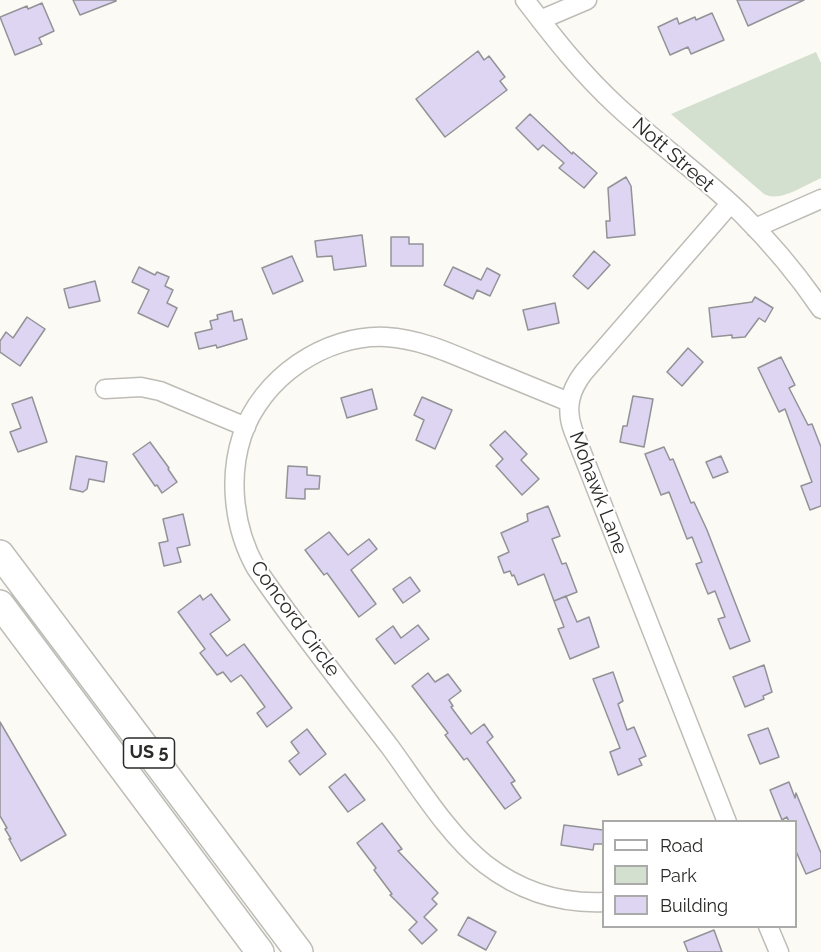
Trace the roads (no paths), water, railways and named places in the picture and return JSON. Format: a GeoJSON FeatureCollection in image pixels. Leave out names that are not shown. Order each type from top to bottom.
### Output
{"type":"FeatureCollection","features":[{"type":"Feature","properties":{"kind":"highway","name":"US 5"},"geometry":{"type":"LineString","coordinates":[[0,554],[299,952]]}},
{"type":"Feature","properties":{"kind":"highway","name":"US 5"},"geometry":{"type":"LineString","coordinates":[[0,604],[260,952]]}},
{"type":"Feature","properties":{"kind":"street","name":"Nott Street"},"geometry":{"type":"LineString","coordinates":[[525,0],[569,58],[607,97],[755,228],[794,272],[821,309]]}},
{"type":"Feature","properties":{"kind":"street"},"geometry":{"type":"LineString","coordinates":[[540,20],[587,0]]}},
{"type":"Feature","properties":{"kind":"street"},"geometry":{"type":"LineString","coordinates":[[755,228],[821,199]]}},
{"type":"Feature","properties":{"kind":"street"},"geometry":{"type":"LineString","coordinates":[[569,402],[584,372],[730,204]]}},
{"type":"Feature","properties":{"kind":"street","name":"Concord Circle"},"geometry":{"type":"LineString","coordinates":[[569,402],[427,344],[401,338],[367,338],[336,345],[301,361],[281,379],[255,409],[246,427],[237,459],[235,500],[240,528],[251,559],[434,806],[477,858],[512,882],[532,892],[557,899],[602,902]]}},
{"type":"Feature","properties":{"kind":"street"},"geometry":{"type":"LineString","coordinates":[[105,389],[141,387],[160,391],[246,427]]}},
{"type":"Feature","properties":{"kind":"street","name":"Mohawk Lane"},"geometry":{"type":"LineString","coordinates":[[569,402],[569,415],[573,430],[726,820]]}},
{"type":"Feature","properties":{"kind":"street"},"geometry":{"type":"LineString","coordinates":[[768,928],[778,952]]}}]}
